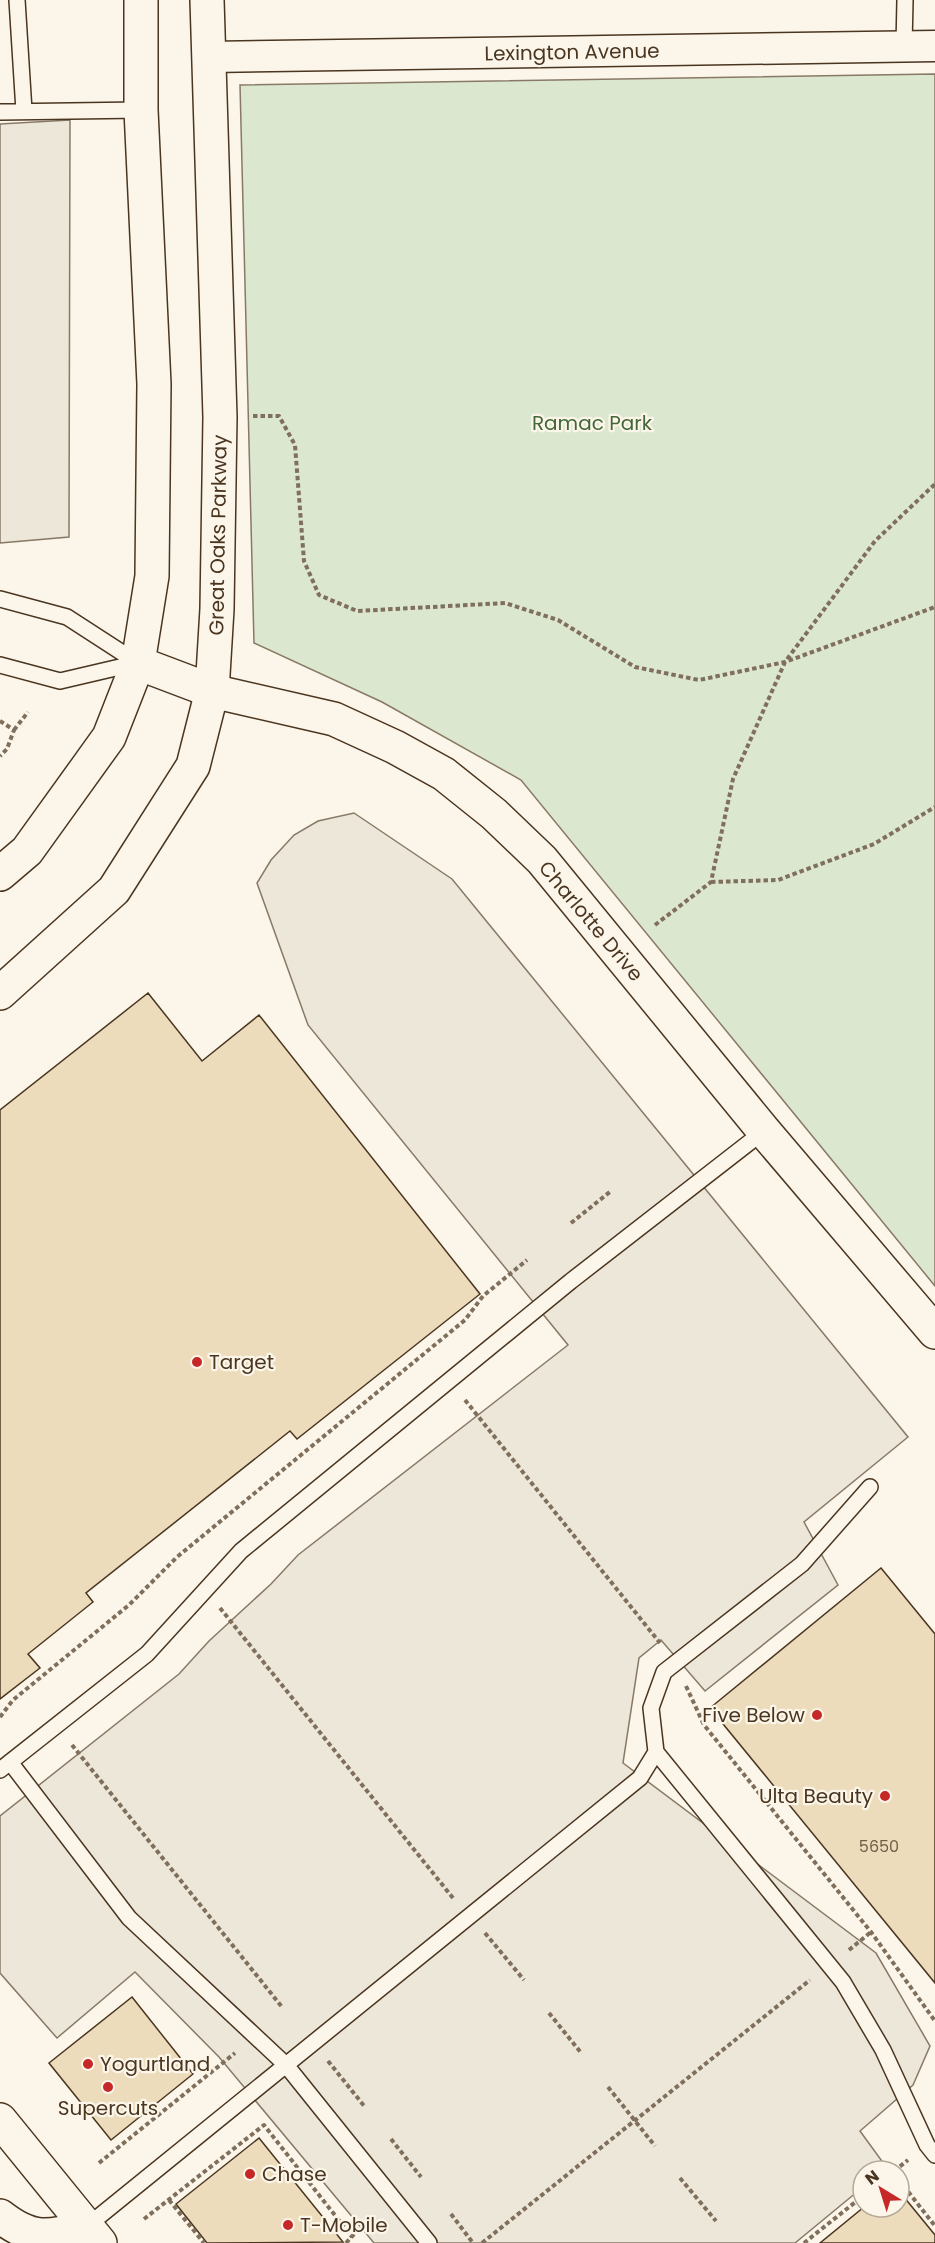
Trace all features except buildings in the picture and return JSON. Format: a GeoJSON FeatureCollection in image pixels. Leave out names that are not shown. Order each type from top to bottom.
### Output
{"type":"FeatureCollection","features":[{"type":"Feature","properties":{"kind":"main road"},"geometry":{"type":"LineString","coordinates":[[0,873],[27,851],[109,737],[138,663],[152,576],[154,384],[141,110],[141,0]]}},
{"type":"Feature","properties":{"kind":"main road","name":"Great Oaks Parkway"},"geometry":{"type":"LineString","coordinates":[[0,993],[114,890],[193,766],[212,691],[217,609],[220,417],[207,0]]}},
{"type":"Feature","properties":{"kind":"main road","name":"Charlotte Drive"},"geometry":{"type":"LineString","coordinates":[[138,663],[212,691],[334,719],[395,747],[444,774],[486,807],[542,860],[764,1131],[935,1332]]}},
{"type":"Feature","properties":{"kind":"main road"},"geometry":{"type":"LineString","coordinates":[[0,2120],[93,2235]]}},
{"type":"Feature","properties":{"kind":"main road"},"geometry":{"type":"LineString","coordinates":[[0,2216],[15,2228],[50,2237],[93,2235]]}},
{"type":"Feature","properties":{"kind":"street","name":"Lexington Avenue"},"geometry":{"type":"LineString","coordinates":[[210,57],[935,46]]}},
{"type":"Feature","properties":{"kind":"lane"},"geometry":{"type":"LineString","coordinates":[[16,0],[24,111]]}},
{"type":"Feature","properties":{"kind":"lane"},"geometry":{"type":"LineString","coordinates":[[904,46],[905,0]]}},
{"type":"Feature","properties":{"kind":"lane"},"geometry":{"type":"LineString","coordinates":[[0,112],[141,110]]}},
{"type":"Feature","properties":{"kind":"lane"},"geometry":{"type":"LineString","coordinates":[[0,599],[67,617],[138,663]]}},
{"type":"Feature","properties":{"kind":"lane"},"geometry":{"type":"LineString","coordinates":[[0,665],[60,681],[138,663]]}},
{"type":"Feature","properties":{"kind":"lane"},"geometry":{"type":"LineString","coordinates":[[429,2243],[286,2065],[129,1918],[5,1766],[147,1654],[249,1544],[571,1281],[764,1131]]}},
{"type":"Feature","properties":{"kind":"lane"},"geometry":{"type":"LineString","coordinates":[[870,1487],[802,1564],[664,1672],[651,1708],[656,1752],[843,1982],[883,2050],[927,2145],[935,2155]]}},
{"type":"Feature","properties":{"kind":"lane"},"geometry":{"type":"LineString","coordinates":[[93,2235],[286,2065],[640,1778],[656,1752]]}},
{"type":"Feature","properties":{"kind":"path"},"geometry":{"type":"LineString","coordinates":[[220,417],[279,416],[295,445],[304,561],[320,596],[357,611],[506,603],[558,620],[635,667],[699,680],[785,662],[935,607]]}},
{"type":"Feature","properties":{"kind":"path"},"geometry":{"type":"LineString","coordinates":[[711,882],[733,779],[785,662],[875,541],[935,484]]}},
{"type":"Feature","properties":{"kind":"path"},"geometry":{"type":"LineString","coordinates":[[0,756],[7,749],[14,730],[28,712]]}},
{"type":"Feature","properties":{"kind":"path"},"geometry":{"type":"LineString","coordinates":[[0,721],[14,730]]}},
{"type":"Feature","properties":{"kind":"path"},"geometry":{"type":"LineString","coordinates":[[655,925],[711,882],[778,880],[874,844],[935,807]]}},
{"type":"Feature","properties":{"kind":"path"},"geometry":{"type":"LineString","coordinates":[[571,1223],[611,1191]]}},
{"type":"Feature","properties":{"kind":"path"},"geometry":{"type":"LineString","coordinates":[[0,1717],[13,1700],[129,1605],[177,1557],[465,1320],[483,1296],[527,1260]]}},
{"type":"Feature","properties":{"kind":"path"},"geometry":{"type":"LineString","coordinates":[[465,1400],[660,1644]]}},
{"type":"Feature","properties":{"kind":"path"},"geometry":{"type":"LineString","coordinates":[[218,1605],[453,1898]]}},
{"type":"Feature","properties":{"kind":"path"},"geometry":{"type":"LineString","coordinates":[[684,1682],[704,1725],[871,1932],[935,2022]]}},
{"type":"Feature","properties":{"kind":"path"},"geometry":{"type":"LineString","coordinates":[[67,1739],[282,2007]]}},
{"type":"Feature","properties":{"kind":"path"},"geometry":{"type":"LineString","coordinates":[[481,1927],[524,1980]]}},
{"type":"Feature","properties":{"kind":"path"},"geometry":{"type":"LineString","coordinates":[[841,1956],[871,1932]]}},
{"type":"Feature","properties":{"kind":"path"},"geometry":{"type":"LineString","coordinates":[[482,2243],[810,1980]]}},
{"type":"Feature","properties":{"kind":"path"},"geometry":{"type":"LineString","coordinates":[[549,2013],[582,2054]]}},
{"type":"Feature","properties":{"kind":"path"},"geometry":{"type":"LineString","coordinates":[[99,2163],[235,2054]]}},
{"type":"Feature","properties":{"kind":"path"},"geometry":{"type":"LineString","coordinates":[[323,2055],[365,2107]]}},
{"type":"Feature","properties":{"kind":"path"},"geometry":{"type":"LineString","coordinates":[[608,2086],[656,2146]]}},
{"type":"Feature","properties":{"kind":"path"},"geometry":{"type":"LineString","coordinates":[[144,2219],[264,2125],[352,2236]]}},
{"type":"Feature","properties":{"kind":"path"},"geometry":{"type":"LineString","coordinates":[[391,2139],[421,2177]]}},
{"type":"Feature","properties":{"kind":"path"},"geometry":{"type":"LineString","coordinates":[[680,2178],[716,2221]]}},
{"type":"Feature","properties":{"kind":"path"},"geometry":{"type":"LineString","coordinates":[[911,2195],[935,2226]]}},
{"type":"Feature","properties":{"kind":"path"},"geometry":{"type":"LineString","coordinates":[[169,2200],[204,2243]]}},
{"type":"Feature","properties":{"kind":"path"},"geometry":{"type":"LineString","coordinates":[[804,2243],[851,2206]]}},
{"type":"Feature","properties":{"kind":"path"},"geometry":{"type":"LineString","coordinates":[[451,2214],[473,2243]]}},
{"type":"Feature","properties":{"kind":"path"},"geometry":{"type":"LineString","coordinates":[[346,2243],[366,2221]]}},
{"type":"Feature","properties":{"kind":"green space","name":"Ramac Park"},"geometry":{"type":"Polygon","coordinates":[[[935,74],[935,1286],[521,780],[382,702],[254,643],[240,85],[935,74]]]}},
{"type":"Feature","properties":{"kind":"shaded area"},"geometry":{"type":"Polygon","coordinates":[[[70,120],[69,537],[0,543],[0,124],[70,120]]]}},
{"type":"Feature","properties":{"kind":"shaded area"},"geometry":{"type":"Polygon","coordinates":[[[354,813],[452,879],[908,1437],[804,1522],[838,1585],[705,1691],[661,1640],[639,1658],[623,1763],[876,1953],[930,2046],[913,2085],[860,2131],[880,2159],[851,2159],[851,2197],[795,2243],[374,2243],[219,2057],[135,1972],[57,2038],[0,1973],[0,1816],[179,1674],[209,1641],[271,1584],[298,1555],[568,1345],[308,1025],[257,883],[271,860],[294,835],[318,821],[354,813]]]}},
{"type":"Feature","properties":{"kind":"place","name":"Target"},"geometry":{"type":"Point","coordinates":[197,1362]}},
{"type":"Feature","properties":{"kind":"place","name":"Five Below"},"geometry":{"type":"Point","coordinates":[817,1715]}},
{"type":"Feature","properties":{"kind":"place","name":"Ulta Beauty"},"geometry":{"type":"Point","coordinates":[885,1796]}},
{"type":"Feature","properties":{"kind":"place","name":"Yogurtland"},"geometry":{"type":"Point","coordinates":[88,2064]}},
{"type":"Feature","properties":{"kind":"place","name":"Supercuts"},"geometry":{"type":"Point","coordinates":[108,2087]}},
{"type":"Feature","properties":{"kind":"place","name":"Chase"},"geometry":{"type":"Point","coordinates":[250,2174]}},
{"type":"Feature","properties":{"kind":"place","name":"T-Mobile"},"geometry":{"type":"Point","coordinates":[288,2225]}}]}
